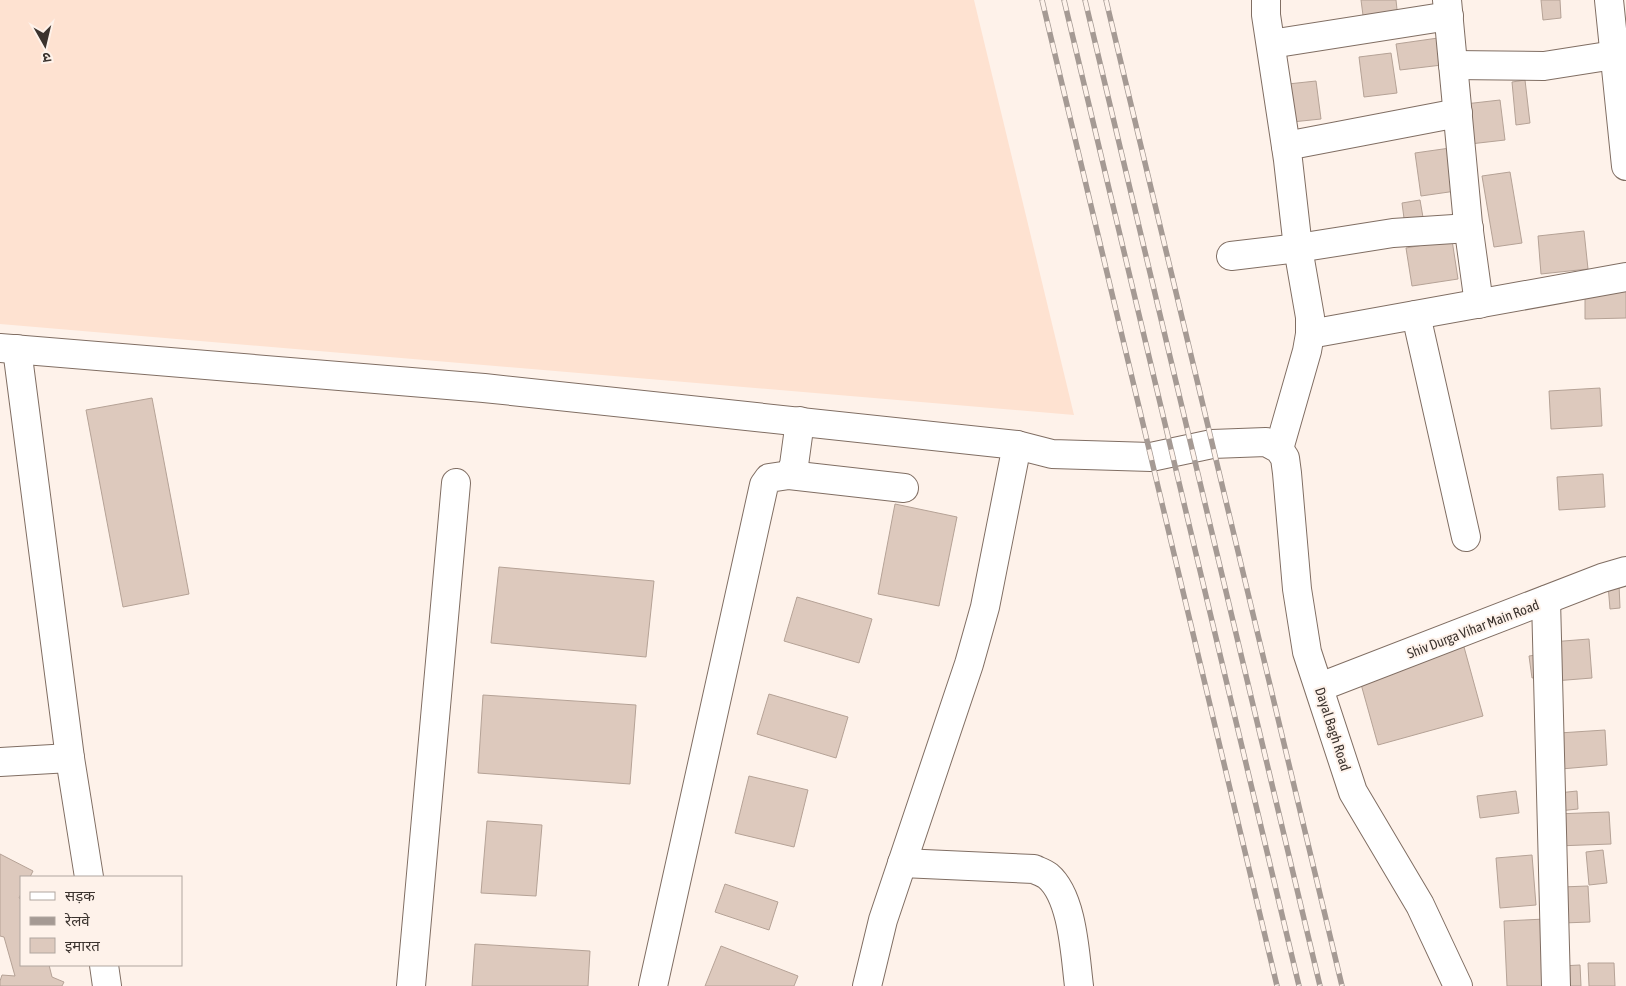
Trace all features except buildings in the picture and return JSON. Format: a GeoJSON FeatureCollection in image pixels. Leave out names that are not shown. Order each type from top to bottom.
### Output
{"type":"FeatureCollection","features":[{"type":"Feature","properties":{"kind":"street"},"geometry":{"type":"LineString","coordinates":[[89,876],[8,348],[484,388],[1017,445],[1052,454],[1151,457],[1212,444],[1266,442],[1279,450],[1307,351],[1310,317],[1298,248],[1266,0]]}},
{"type":"Feature","properties":{"kind":"street"},"geometry":{"type":"LineString","coordinates":[[1610,0],[1626,166]]}},
{"type":"Feature","properties":{"kind":"street"},"geometry":{"type":"LineString","coordinates":[[1271,44],[1448,8],[1469,228],[1479,304]]}},
{"type":"Feature","properties":{"kind":"street"},"geometry":{"type":"LineString","coordinates":[[1453,65],[1544,66],[1614,55]]}},
{"type":"Feature","properties":{"kind":"street"},"geometry":{"type":"LineString","coordinates":[[1286,146],[1458,113]]}},
{"type":"Feature","properties":{"kind":"street"},"geometry":{"type":"LineString","coordinates":[[1231,256],[1393,234],[1469,228]]}},
{"type":"Feature","properties":{"kind":"street"},"geometry":{"type":"LineString","coordinates":[[1310,334],[1626,277]]}},
{"type":"Feature","properties":{"kind":"street"},"geometry":{"type":"LineString","coordinates":[[1416,315],[1466,537]]}},
{"type":"Feature","properties":{"kind":"street"},"geometry":{"type":"LineString","coordinates":[[789,475],[794,465],[800,421]]}},
{"type":"Feature","properties":{"kind":"street"},"geometry":{"type":"LineString","coordinates":[[867,986],[883,920],[969,664],[985,607],[1017,445]]}},
{"type":"Feature","properties":{"kind":"street","name":"Dayal Bagh Road"},"geometry":{"type":"LineString","coordinates":[[1279,450],[1285,458],[1287,472],[1296,589],[1307,652],[1354,792],[1420,905],[1458,986]]}},
{"type":"Feature","properties":{"kind":"street"},"geometry":{"type":"LineString","coordinates":[[653,986],[764,485],[769,478],[789,475],[904,488]]}},
{"type":"Feature","properties":{"kind":"street"},"geometry":{"type":"LineString","coordinates":[[411,986],[456,483]]}},
{"type":"Feature","properties":{"kind":"street","name":"Shiv Durga Vihar Main Road"},"geometry":{"type":"LineString","coordinates":[[1320,687],[1602,578],[1626,571]]}},
{"type":"Feature","properties":{"kind":"street"},"geometry":{"type":"LineString","coordinates":[[1546,600],[1556,986]]}},
{"type":"Feature","properties":{"kind":"street"},"geometry":{"type":"LineString","coordinates":[[0,762],[70,758]]}},
{"type":"Feature","properties":{"kind":"street"},"geometry":{"type":"LineString","coordinates":[[902,863],[1034,869],[1048,876],[1060,892],[1068,909],[1079,986]]}},
{"type":"Feature","properties":{"kind":"street"},"geometry":{"type":"LineString","coordinates":[[104,966],[107,986]]}},
{"type":"Feature","properties":{"kind":"shaded area"},"geometry":{"type":"Polygon","coordinates":[[[0,0],[974,0],[1074,415],[0,324],[0,0]]]}},
{"type":"Feature","properties":{"kind":"railway"},"geometry":{"type":"LineString","coordinates":[[1042,0],[1277,986]]}},
{"type":"Feature","properties":{"kind":"railway"},"geometry":{"type":"LineString","coordinates":[[1064,0],[1299,986]]}},
{"type":"Feature","properties":{"kind":"railway"},"geometry":{"type":"LineString","coordinates":[[1085,0],[1320,986]]}},
{"type":"Feature","properties":{"kind":"railway"},"geometry":{"type":"LineString","coordinates":[[1106,0],[1342,986]]}}]}
